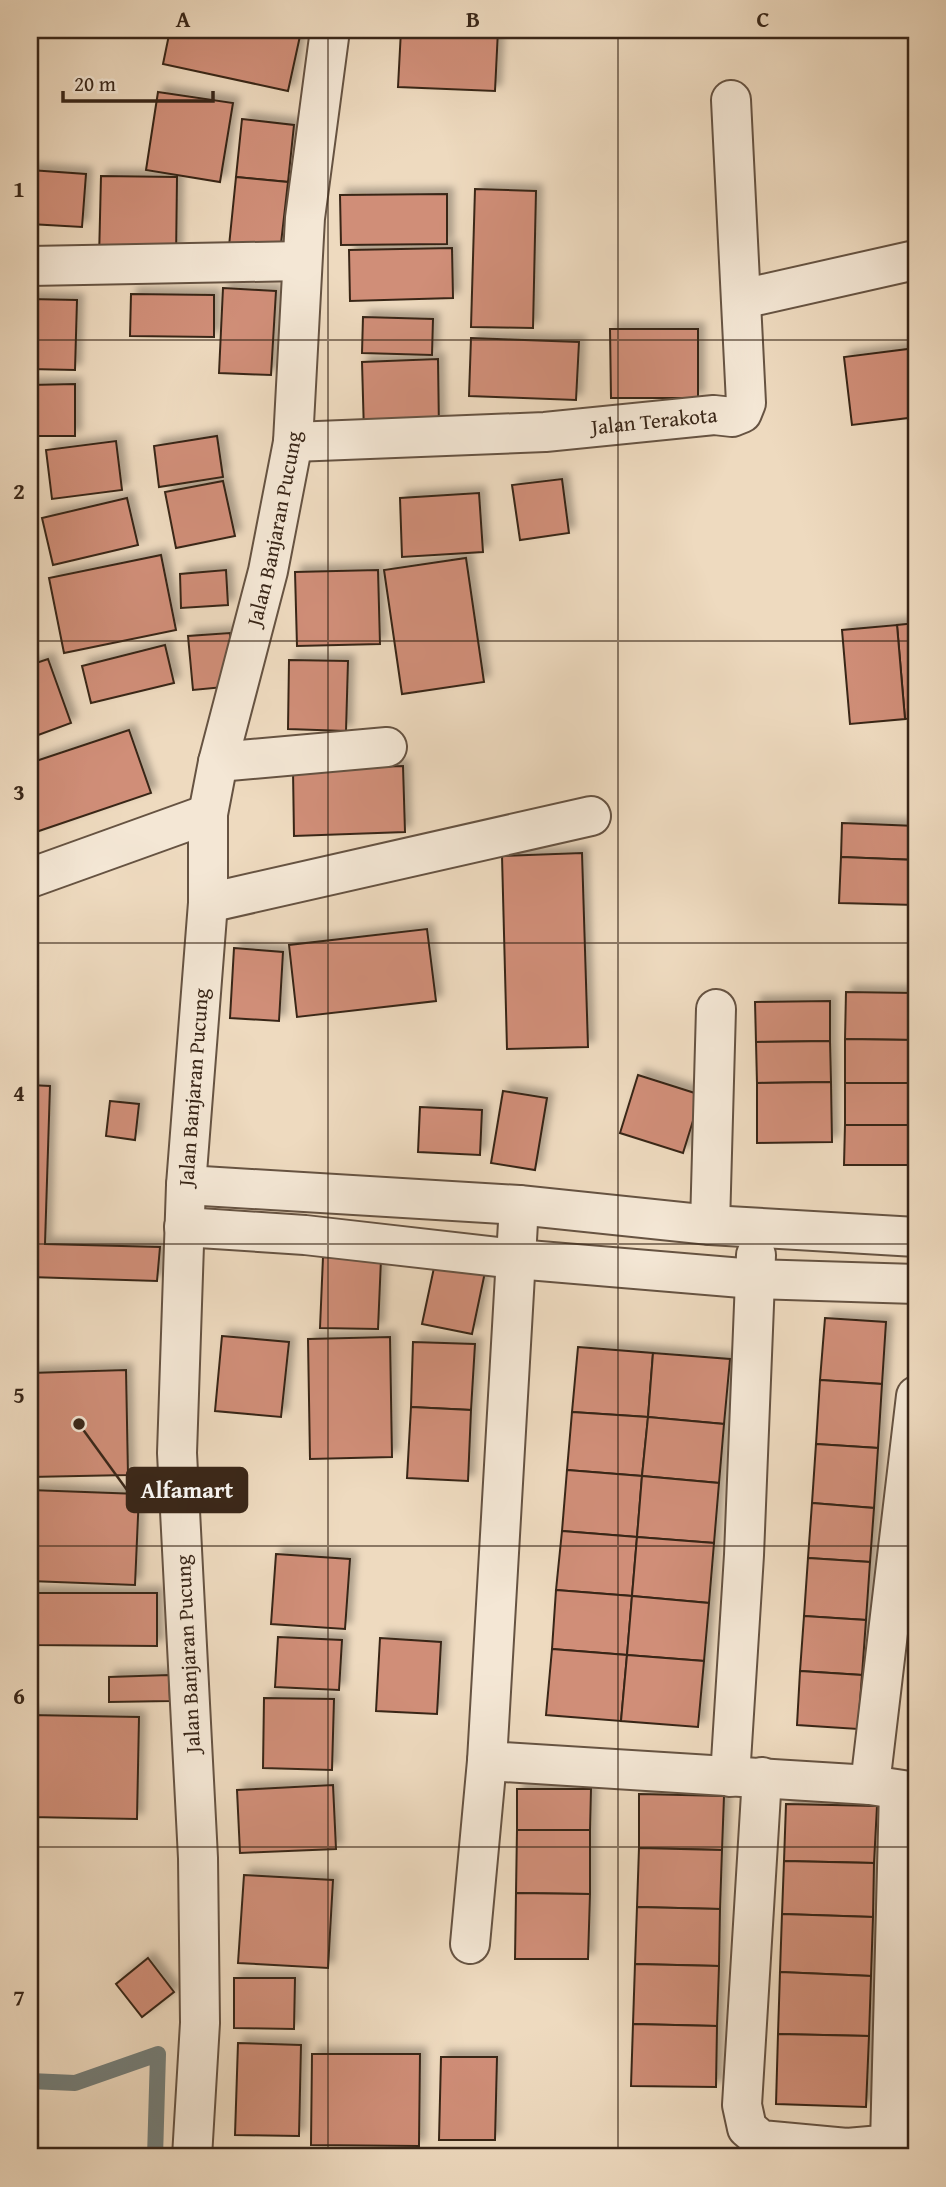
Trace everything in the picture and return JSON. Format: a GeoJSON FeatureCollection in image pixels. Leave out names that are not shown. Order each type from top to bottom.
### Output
{"type":"FeatureCollection","features":[{"type":"Feature","properties":{"kind":"street","name":"Jalan Banjaran Pucung"},"geometry":{"type":"LineString","coordinates":[[192,2157],[200,2023],[198,1858],[177,1453],[186,1185],[208,903],[208,814],[218,762],[268,571],[293,442],[302,261],[330,30]]}},
{"type":"Feature","properties":{"kind":"street","name":"Jalan Terakota"},"geometry":{"type":"LineString","coordinates":[[293,442],[545,432],[742,414],[746,403],[731,100]]}},
{"type":"Feature","properties":{"kind":"street"},"geometry":{"type":"LineString","coordinates":[[742,299],[916,258]]}},
{"type":"Feature","properties":{"kind":"street"},"geometry":{"type":"LineString","coordinates":[[30,267],[302,261]]}},
{"type":"Feature","properties":{"kind":"street"},"geometry":{"type":"LineString","coordinates":[[218,762],[387,747]]}},
{"type":"Feature","properties":{"kind":"street"},"geometry":{"type":"LineString","coordinates":[[30,878],[208,814]]}},
{"type":"Feature","properties":{"kind":"street"},"geometry":{"type":"LineString","coordinates":[[208,903],[591,816]]}},
{"type":"Feature","properties":{"kind":"street"},"geometry":{"type":"LineString","coordinates":[[710,1225],[716,1009]]}},
{"type":"Feature","properties":{"kind":"street"},"geometry":{"type":"LineString","coordinates":[[186,1185],[519,1205],[710,1225],[916,1237]]}},
{"type":"Feature","properties":{"kind":"street"},"geometry":{"type":"LineString","coordinates":[[470,1944],[487,1761],[519,1205]]}},
{"type":"Feature","properties":{"kind":"street"},"geometry":{"type":"LineString","coordinates":[[184,1227],[305,1235],[516,1259],[754,1279],[916,1284]]}},
{"type":"Feature","properties":{"kind":"street"},"geometry":{"type":"LineString","coordinates":[[758,1228],[744,1555],[746,1777],[742,2105],[747,2128],[761,2140],[848,2153],[903,2143],[895,1789],[916,1396]]}},
{"type":"Feature","properties":{"kind":"street"},"geometry":{"type":"LineString","coordinates":[[487,1761],[895,1789]]}},
{"type":"Feature","properties":{"kind":"building"},"geometry":{"type":"Polygon","coordinates":[[[170,30],[270,30],[300,36],[288,91],[163,64],[170,30]]]}},
{"type":"Feature","properties":{"kind":"building"},"geometry":{"type":"Polygon","coordinates":[[[401,30],[498,30],[495,91],[398,87],[401,30]]]}},
{"type":"Feature","properties":{"kind":"building"},"geometry":{"type":"Polygon","coordinates":[[[158,92],[233,103],[220,182],[146,170],[158,92]]]}},
{"type":"Feature","properties":{"kind":"building"},"geometry":{"type":"Polygon","coordinates":[[[242,119],[294,125],[288,182],[236,177],[242,119]]]}},
{"type":"Feature","properties":{"kind":"building"},"geometry":{"type":"Polygon","coordinates":[[[30,170],[86,174],[82,227],[30,224],[30,170]]]}},
{"type":"Feature","properties":{"kind":"building"},"geometry":{"type":"Polygon","coordinates":[[[101,176],[177,177],[176,260],[99,259],[101,176]]]}},
{"type":"Feature","properties":{"kind":"building"},"geometry":{"type":"Polygon","coordinates":[[[236,177],[288,182],[280,252],[229,246],[236,177]]]}},
{"type":"Feature","properties":{"kind":"building"},"geometry":{"type":"Polygon","coordinates":[[[475,189],[536,191],[533,328],[471,327],[475,189]]]}},
{"type":"Feature","properties":{"kind":"building"},"geometry":{"type":"Polygon","coordinates":[[[447,194],[447,244],[341,245],[340,195],[447,194]]]}},
{"type":"Feature","properties":{"kind":"building"},"geometry":{"type":"Polygon","coordinates":[[[452,248],[453,298],[350,301],[349,250],[452,248]]]}},
{"type":"Feature","properties":{"kind":"building"},"geometry":{"type":"Polygon","coordinates":[[[223,288],[276,291],[271,375],[219,373],[223,288]]]}},
{"type":"Feature","properties":{"kind":"building"},"geometry":{"type":"Polygon","coordinates":[[[131,294],[214,295],[214,337],[130,336],[131,294]]]}},
{"type":"Feature","properties":{"kind":"building"},"geometry":{"type":"Polygon","coordinates":[[[30,299],[77,300],[75,370],[30,369],[30,299]]]}},
{"type":"Feature","properties":{"kind":"building"},"geometry":{"type":"Polygon","coordinates":[[[363,317],[433,319],[432,355],[362,353],[363,317]]]}},
{"type":"Feature","properties":{"kind":"building"},"geometry":{"type":"Polygon","coordinates":[[[610,329],[698,329],[698,398],[611,398],[610,329]]]}},
{"type":"Feature","properties":{"kind":"building"},"geometry":{"type":"Polygon","coordinates":[[[471,338],[579,342],[576,400],[469,396],[471,338]]]}},
{"type":"Feature","properties":{"kind":"building"},"geometry":{"type":"Polygon","coordinates":[[[916,348],[916,417],[852,425],[844,357],[916,348]]]}},
{"type":"Feature","properties":{"kind":"building"},"geometry":{"type":"Polygon","coordinates":[[[438,359],[439,431],[364,433],[362,362],[438,359]]]}},
{"type":"Feature","properties":{"kind":"building"},"geometry":{"type":"Polygon","coordinates":[[[75,384],[75,436],[30,436],[30,385],[75,384]]]}},
{"type":"Feature","properties":{"kind":"building"},"geometry":{"type":"Polygon","coordinates":[[[217,436],[223,477],[159,487],[154,446],[217,436]]]}},
{"type":"Feature","properties":{"kind":"building"},"geometry":{"type":"Polygon","coordinates":[[[116,441],[122,490],[52,499],[46,450],[116,441]]]}},
{"type":"Feature","properties":{"kind":"building"},"geometry":{"type":"Polygon","coordinates":[[[562,479],[569,533],[520,540],[512,485],[562,479]]]}},
{"type":"Feature","properties":{"kind":"building"},"geometry":{"type":"Polygon","coordinates":[[[223,481],[235,536],[176,548],[165,492],[223,481]]]}},
{"type":"Feature","properties":{"kind":"building"},"geometry":{"type":"Polygon","coordinates":[[[479,493],[483,552],[402,557],[400,498],[479,493]]]}},
{"type":"Feature","properties":{"kind":"building"},"geometry":{"type":"Polygon","coordinates":[[[127,498],[138,545],[53,565],[42,518],[127,498]]]}},
{"type":"Feature","properties":{"kind":"building"},"geometry":{"type":"Polygon","coordinates":[[[161,555],[176,630],[64,653],[49,578],[161,555]]]}},
{"type":"Feature","properties":{"kind":"building"},"geometry":{"type":"Polygon","coordinates":[[[466,558],[484,682],[402,694],[384,570],[466,558]]]}},
{"type":"Feature","properties":{"kind":"building"},"geometry":{"type":"Polygon","coordinates":[[[226,570],[228,605],[181,608],[180,574],[226,570]]]}},
{"type":"Feature","properties":{"kind":"building"},"geometry":{"type":"Polygon","coordinates":[[[378,570],[380,644],[297,646],[295,572],[378,570]]]}},
{"type":"Feature","properties":{"kind":"building"},"geometry":{"type":"Polygon","coordinates":[[[916,623],[916,718],[905,719],[897,625],[916,623]]]}},
{"type":"Feature","properties":{"kind":"building"},"geometry":{"type":"Polygon","coordinates":[[[897,625],[905,719],[850,724],[842,630],[897,625]]]}},
{"type":"Feature","properties":{"kind":"building"},"geometry":{"type":"Polygon","coordinates":[[[230,633],[234,686],[193,690],[188,636],[230,633]]]}},
{"type":"Feature","properties":{"kind":"building"},"geometry":{"type":"Polygon","coordinates":[[[165,645],[174,683],[91,703],[82,666],[165,645]]]}},
{"type":"Feature","properties":{"kind":"building"},"geometry":{"type":"Polygon","coordinates":[[[48,659],[71,723],[30,738],[30,665],[48,659]]]}},
{"type":"Feature","properties":{"kind":"building"},"geometry":{"type":"Polygon","coordinates":[[[289,660],[348,661],[346,731],[288,729],[289,660]]]}},
{"type":"Feature","properties":{"kind":"building"},"geometry":{"type":"Polygon","coordinates":[[[129,730],[151,793],[30,834],[30,763],[129,730]]]}},
{"type":"Feature","properties":{"kind":"building"},"geometry":{"type":"Polygon","coordinates":[[[403,766],[405,832],[294,836],[293,770],[403,766]]]}},
{"type":"Feature","properties":{"kind":"building"},"geometry":{"type":"Polygon","coordinates":[[[842,823],[916,826],[916,860],[841,857],[842,823]]]}},
{"type":"Feature","properties":{"kind":"building"},"geometry":{"type":"Polygon","coordinates":[[[582,853],[588,1047],[507,1049],[502,856],[582,853]]]}},
{"type":"Feature","properties":{"kind":"building"},"geometry":{"type":"Polygon","coordinates":[[[841,857],[916,860],[915,905],[839,903],[841,857]]]}},
{"type":"Feature","properties":{"kind":"building"},"geometry":{"type":"Polygon","coordinates":[[[427,929],[436,1001],[297,1017],[289,945],[427,929]]]}},
{"type":"Feature","properties":{"kind":"building"},"geometry":{"type":"Polygon","coordinates":[[[234,948],[283,952],[279,1021],[230,1018],[234,948]]]}},
{"type":"Feature","properties":{"kind":"building"},"geometry":{"type":"Polygon","coordinates":[[[846,992],[915,993],[914,1040],[845,1039],[846,992]]]}},
{"type":"Feature","properties":{"kind":"building"},"geometry":{"type":"Polygon","coordinates":[[[830,1001],[830,1041],[756,1042],[755,1002],[830,1001]]]}},
{"type":"Feature","properties":{"kind":"building"},"geometry":{"type":"Polygon","coordinates":[[[845,1039],[914,1040],[914,1083],[845,1083],[845,1039]]]}},
{"type":"Feature","properties":{"kind":"building"},"geometry":{"type":"Polygon","coordinates":[[[830,1041],[831,1082],[757,1083],[756,1042],[830,1041]]]}},
{"type":"Feature","properties":{"kind":"building"},"geometry":{"type":"Polygon","coordinates":[[[638,1075],[701,1095],[683,1153],[620,1133],[638,1075]]]}},
{"type":"Feature","properties":{"kind":"building"},"geometry":{"type":"Polygon","coordinates":[[[831,1082],[832,1142],[757,1143],[757,1083],[831,1082]]]}},
{"type":"Feature","properties":{"kind":"building"},"geometry":{"type":"Polygon","coordinates":[[[845,1083],[914,1083],[914,1125],[845,1125],[845,1083]]]}},
{"type":"Feature","properties":{"kind":"building"},"geometry":{"type":"Polygon","coordinates":[[[30,1085],[50,1086],[45,1244],[160,1247],[157,1281],[30,1277],[30,1085]]]}},
{"type":"Feature","properties":{"kind":"building"},"geometry":{"type":"Polygon","coordinates":[[[503,1091],[547,1098],[535,1170],[491,1163],[503,1091]]]}},
{"type":"Feature","properties":{"kind":"building"},"geometry":{"type":"Polygon","coordinates":[[[110,1101],[139,1104],[135,1140],[106,1136],[110,1101]]]}},
{"type":"Feature","properties":{"kind":"building"},"geometry":{"type":"Polygon","coordinates":[[[420,1107],[482,1110],[480,1155],[418,1152],[420,1107]]]}},
{"type":"Feature","properties":{"kind":"building"},"geometry":{"type":"Polygon","coordinates":[[[845,1125],[914,1125],[914,1165],[844,1165],[845,1125]]]}},
{"type":"Feature","properties":{"kind":"building"},"geometry":{"type":"Polygon","coordinates":[[[323,1257],[381,1259],[378,1329],[320,1328],[323,1257]]]}},
{"type":"Feature","properties":{"kind":"building"},"geometry":{"type":"Polygon","coordinates":[[[435,1263],[485,1272],[472,1334],[422,1324],[435,1263]]]}},
{"type":"Feature","properties":{"kind":"building"},"geometry":{"type":"Polygon","coordinates":[[[825,1318],[886,1322],[882,1384],[820,1380],[825,1318]]]}},
{"type":"Feature","properties":{"kind":"building"},"geometry":{"type":"Polygon","coordinates":[[[222,1336],[289,1342],[281,1417],[215,1411],[222,1336]]]}},
{"type":"Feature","properties":{"kind":"building"},"geometry":{"type":"Polygon","coordinates":[[[390,1337],[392,1457],[310,1459],[308,1339],[390,1337]]]}},
{"type":"Feature","properties":{"kind":"building"},"geometry":{"type":"Polygon","coordinates":[[[413,1342],[475,1344],[471,1410],[411,1407],[413,1342]]]}},
{"type":"Feature","properties":{"kind":"building"},"geometry":{"type":"Polygon","coordinates":[[[578,1347],[653,1353],[648,1417],[572,1412],[578,1347]]]}},
{"type":"Feature","properties":{"kind":"building"},"geometry":{"type":"Polygon","coordinates":[[[653,1353],[730,1359],[724,1424],[648,1417],[653,1353]]]}},
{"type":"Feature","properties":{"kind":"building"},"geometry":{"type":"Polygon","coordinates":[[[126,1370],[128,1475],[30,1477],[30,1373],[126,1370]]]}},
{"type":"Feature","properties":{"kind":"building"},"geometry":{"type":"Polygon","coordinates":[[[820,1380],[882,1384],[878,1448],[816,1444],[820,1380]]]}},
{"type":"Feature","properties":{"kind":"building"},"geometry":{"type":"Polygon","coordinates":[[[411,1407],[471,1410],[468,1481],[407,1478],[411,1407]]]}},
{"type":"Feature","properties":{"kind":"building"},"geometry":{"type":"Polygon","coordinates":[[[572,1412],[648,1417],[642,1476],[567,1470],[572,1412]]]}},
{"type":"Feature","properties":{"kind":"building"},"geometry":{"type":"Polygon","coordinates":[[[648,1417],[724,1424],[719,1483],[642,1476],[648,1417]]]}},
{"type":"Feature","properties":{"kind":"building"},"geometry":{"type":"Polygon","coordinates":[[[816,1444],[878,1448],[874,1508],[812,1503],[816,1444]]]}},
{"type":"Feature","properties":{"kind":"building"},"geometry":{"type":"Polygon","coordinates":[[[567,1470],[642,1476],[637,1537],[562,1531],[567,1470]]]}},
{"type":"Feature","properties":{"kind":"building"},"geometry":{"type":"Polygon","coordinates":[[[642,1476],[719,1483],[714,1543],[637,1537],[642,1476]]]}},
{"type":"Feature","properties":{"kind":"building"},"geometry":{"type":"Polygon","coordinates":[[[30,1490],[139,1494],[135,1585],[30,1581],[30,1490]]]}},
{"type":"Feature","properties":{"kind":"building"},"geometry":{"type":"Polygon","coordinates":[[[812,1503],[874,1508],[870,1562],[808,1558],[812,1503]]]}},
{"type":"Feature","properties":{"kind":"building"},"geometry":{"type":"Polygon","coordinates":[[[562,1531],[637,1537],[632,1596],[556,1590],[562,1531]]]}},
{"type":"Feature","properties":{"kind":"building"},"geometry":{"type":"Polygon","coordinates":[[[637,1537],[714,1543],[709,1603],[632,1596],[637,1537]]]}},
{"type":"Feature","properties":{"kind":"building"},"geometry":{"type":"Polygon","coordinates":[[[276,1554],[350,1559],[345,1629],[271,1624],[276,1554]]]}},
{"type":"Feature","properties":{"kind":"building"},"geometry":{"type":"Polygon","coordinates":[[[808,1558],[870,1562],[866,1620],[804,1616],[808,1558]]]}},
{"type":"Feature","properties":{"kind":"building"},"geometry":{"type":"Polygon","coordinates":[[[556,1590],[632,1596],[627,1655],[552,1649],[556,1590]]]}},
{"type":"Feature","properties":{"kind":"building"},"geometry":{"type":"Polygon","coordinates":[[[30,1593],[157,1593],[157,1646],[30,1645],[30,1593]]]}},
{"type":"Feature","properties":{"kind":"building"},"geometry":{"type":"Polygon","coordinates":[[[632,1596],[709,1603],[704,1661],[627,1655],[632,1596]]]}},
{"type":"Feature","properties":{"kind":"building"},"geometry":{"type":"Polygon","coordinates":[[[804,1616],[866,1620],[862,1675],[800,1671],[804,1616]]]}},
{"type":"Feature","properties":{"kind":"building"},"geometry":{"type":"Polygon","coordinates":[[[278,1637],[342,1640],[339,1690],[275,1687],[278,1637]]]}},
{"type":"Feature","properties":{"kind":"building"},"geometry":{"type":"Polygon","coordinates":[[[380,1638],[441,1642],[437,1714],[376,1711],[380,1638]]]}},
{"type":"Feature","properties":{"kind":"building"},"geometry":{"type":"Polygon","coordinates":[[[552,1649],[627,1655],[621,1721],[546,1715],[552,1649]]]}},
{"type":"Feature","properties":{"kind":"building"},"geometry":{"type":"Polygon","coordinates":[[[627,1655],[704,1661],[698,1727],[621,1721],[627,1655]]]}},
{"type":"Feature","properties":{"kind":"building"},"geometry":{"type":"Polygon","coordinates":[[[800,1671],[862,1675],[858,1729],[797,1725],[800,1671]]]}},
{"type":"Feature","properties":{"kind":"building"},"geometry":{"type":"Polygon","coordinates":[[[169,1675],[170,1701],[109,1702],[109,1677],[169,1675]]]}},
{"type":"Feature","properties":{"kind":"building"},"geometry":{"type":"Polygon","coordinates":[[[264,1698],[334,1699],[332,1770],[263,1768],[264,1698]]]}},
{"type":"Feature","properties":{"kind":"building"},"geometry":{"type":"Polygon","coordinates":[[[30,1715],[139,1717],[137,1819],[30,1817],[30,1715]]]}},
{"type":"Feature","properties":{"kind":"building"},"geometry":{"type":"Polygon","coordinates":[[[333,1785],[336,1849],[240,1853],[237,1790],[333,1785]]]}},
{"type":"Feature","properties":{"kind":"building"},"geometry":{"type":"Polygon","coordinates":[[[517,1789],[591,1789],[590,1830],[517,1830],[517,1789]]]}},
{"type":"Feature","properties":{"kind":"building"},"geometry":{"type":"Polygon","coordinates":[[[639,1794],[724,1796],[722,1850],[639,1848],[639,1794]]]}},
{"type":"Feature","properties":{"kind":"building"},"geometry":{"type":"Polygon","coordinates":[[[786,1804],[877,1806],[874,1863],[784,1861],[786,1804]]]}},
{"type":"Feature","properties":{"kind":"building"},"geometry":{"type":"Polygon","coordinates":[[[517,1830],[590,1830],[590,1894],[516,1893],[517,1830]]]}},
{"type":"Feature","properties":{"kind":"building"},"geometry":{"type":"Polygon","coordinates":[[[639,1848],[722,1850],[720,1909],[637,1907],[639,1848]]]}},
{"type":"Feature","properties":{"kind":"building"},"geometry":{"type":"Polygon","coordinates":[[[784,1861],[874,1863],[873,1917],[782,1914],[784,1861]]]}},
{"type":"Feature","properties":{"kind":"building"},"geometry":{"type":"Polygon","coordinates":[[[244,1875],[333,1880],[328,1968],[238,1963],[244,1875]]]}},
{"type":"Feature","properties":{"kind":"building"},"geometry":{"type":"Polygon","coordinates":[[[516,1893],[590,1894],[588,1959],[515,1959],[516,1893]]]}},
{"type":"Feature","properties":{"kind":"building"},"geometry":{"type":"Polygon","coordinates":[[[637,1907],[720,1909],[719,1966],[635,1964],[637,1907]]]}},
{"type":"Feature","properties":{"kind":"building"},"geometry":{"type":"Polygon","coordinates":[[[782,1914],[873,1917],[871,1976],[780,1972],[782,1914]]]}},
{"type":"Feature","properties":{"kind":"building"},"geometry":{"type":"Polygon","coordinates":[[[148,1958],[174,1992],[142,2017],[116,1984],[148,1958]]]}},
{"type":"Feature","properties":{"kind":"building"},"geometry":{"type":"Polygon","coordinates":[[[635,1964],[719,1966],[717,2026],[633,2024],[635,1964]]]}},
{"type":"Feature","properties":{"kind":"building"},"geometry":{"type":"Polygon","coordinates":[[[780,1972],[871,1976],[869,2036],[778,2034],[780,1972]]]}},
{"type":"Feature","properties":{"kind":"building"},"geometry":{"type":"Polygon","coordinates":[[[234,1978],[295,1978],[294,2029],[234,2028],[234,1978]]]}},
{"type":"Feature","properties":{"kind":"building"},"geometry":{"type":"Polygon","coordinates":[[[633,2024],[717,2026],[716,2087],[631,2086],[633,2024]]]}},
{"type":"Feature","properties":{"kind":"building"},"geometry":{"type":"Polygon","coordinates":[[[778,2034],[869,2036],[866,2107],[776,2104],[778,2034]]]}},
{"type":"Feature","properties":{"kind":"building"},"geometry":{"type":"Polygon","coordinates":[[[238,2043],[301,2045],[299,2136],[235,2135],[238,2043]]]}},
{"type":"Feature","properties":{"kind":"building"},"geometry":{"type":"Polygon","coordinates":[[[312,2054],[420,2054],[419,2146],[311,2145],[312,2054]]]}},
{"type":"Feature","properties":{"kind":"building"},"geometry":{"type":"Polygon","coordinates":[[[441,2057],[497,2057],[495,2140],[439,2140],[441,2057]]]}},
{"type":"Feature","properties":{"kind":"waterway"},"geometry":{"type":"LineString","coordinates":[[30,2081],[75,2083],[158,2054],[155,2157]]}},
{"type":"Feature","properties":{"kind":"place","name":"Alfamart"},"geometry":{"type":"Point","coordinates":[79,1424]}}]}
